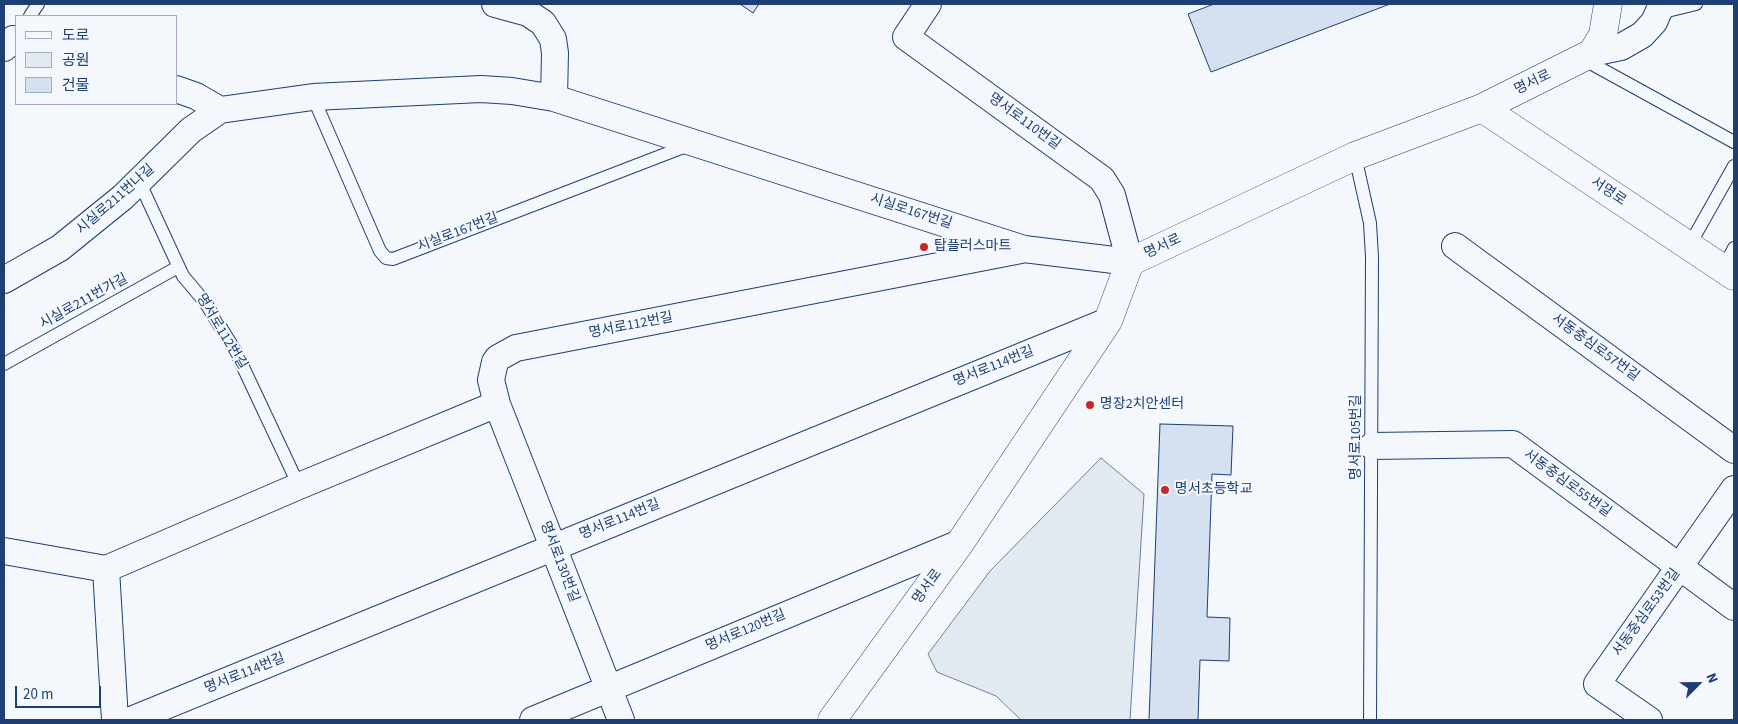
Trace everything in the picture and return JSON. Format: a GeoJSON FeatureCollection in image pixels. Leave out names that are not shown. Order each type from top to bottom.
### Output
{"type":"FeatureCollection","features":[{"type":"Feature","properties":{"kind":"street"},"geometry":{"type":"LineString","coordinates":[[495,4],[528,13],[543,23],[553,39],[555,53],[554,98]]}},
{"type":"Feature","properties":{"kind":"street","name":"명서로110번길"},"geometry":{"type":"LineString","coordinates":[[928,4],[906,37],[1102,178],[1112,195],[1130,262]]}},
{"type":"Feature","properties":{"kind":"street"},"geometry":{"type":"LineString","coordinates":[[1587,56],[1603,35],[1608,4]]}},
{"type":"Feature","properties":{"kind":"street"},"geometry":{"type":"LineString","coordinates":[[1587,56],[1621,47],[1634,40],[1654,22],[1660,8]]}},
{"type":"Feature","properties":{"kind":"street","name":"명서로"},"geometry":{"type":"LineString","coordinates":[[832,720],[960,543],[1108,321],[1130,262],[1355,156],[1482,108],[1587,56]]}},
{"type":"Feature","properties":{"kind":"street","name":"시실로167번길"},"geometry":{"type":"LineString","coordinates":[[220,110],[313,97],[481,89],[512,91],[554,98],[696,142],[1024,249],[1130,262]]}},
{"type":"Feature","properties":{"kind":"street"},"geometry":{"type":"LineString","coordinates":[[178,90],[196,96],[220,110]]}},
{"type":"Feature","properties":{"kind":"street","name":"서명로"},"geometry":{"type":"LineString","coordinates":[[1482,108],[1689,246],[1731,265]]}},
{"type":"Feature","properties":{"kind":"street","name":"시실로211번나길"},"geometry":{"type":"LineString","coordinates":[[4,280],[60,248],[139,182],[191,130],[220,110]]}},
{"type":"Feature","properties":{"kind":"street","name":"서동중심로57번길"},"geometry":{"type":"LineString","coordinates":[[1455,246],[1734,450]]}},
{"type":"Feature","properties":{"kind":"street","name":"명서로112번길"},"geometry":{"type":"LineString","coordinates":[[497,404],[491,380],[494,362],[516,348],[1024,249]]}},
{"type":"Feature","properties":{"kind":"street","name":"명서로114번길"},"geometry":{"type":"LineString","coordinates":[[131,720],[1108,321]]}},
{"type":"Feature","properties":{"kind":"street"},"geometry":{"type":"LineString","coordinates":[[4,551],[106,569],[497,404]]}},
{"type":"Feature","properties":{"kind":"street","name":"명서로130번길"},"geometry":{"type":"LineString","coordinates":[[497,404],[621,720]]}},
{"type":"Feature","properties":{"kind":"street","name":"서동중심로55번길"},"geometry":{"type":"LineString","coordinates":[[1372,446],[1513,444],[1734,607]]}},
{"type":"Feature","properties":{"kind":"street","name":"서동중심로53번길"},"geometry":{"type":"LineString","coordinates":[[1649,720],[1597,684],[1734,489]]}},
{"type":"Feature","properties":{"kind":"street","name":"명서로120번길"},"geometry":{"type":"LineString","coordinates":[[533,720],[960,543]]}},
{"type":"Feature","properties":{"kind":"street"},"geometry":{"type":"LineString","coordinates":[[106,569],[115,720]]}},
{"type":"Feature","properties":{"kind":"lane"},"geometry":{"type":"LineString","coordinates":[[31,15],[38,4]]}},
{"type":"Feature","properties":{"kind":"lane"},"geometry":{"type":"LineString","coordinates":[[1660,8],[1696,4]]}},
{"type":"Feature","properties":{"kind":"lane"},"geometry":{"type":"LineString","coordinates":[[1587,56],[1734,142]]}},
{"type":"Feature","properties":{"kind":"lane","name":"시실로167번길"},"geometry":{"type":"LineString","coordinates":[[313,97],[380,251],[386,258],[393,258],[696,142]]}},
{"type":"Feature","properties":{"kind":"lane","name":"명서로105번길"},"geometry":{"type":"LineString","coordinates":[[1355,156],[1370,223],[1372,446],[1370,720]]}},
{"type":"Feature","properties":{"kind":"lane"},"geometry":{"type":"LineString","coordinates":[[1689,246],[1734,166]]}},
{"type":"Feature","properties":{"kind":"lane","name":"명서로112번길"},"geometry":{"type":"LineString","coordinates":[[139,182],[178,267],[205,302],[236,352],[299,486]]}},
{"type":"Feature","properties":{"kind":"lane","name":"시실로211번가길"},"geometry":{"type":"LineString","coordinates":[[4,364],[178,267]]}},
{"type":"Feature","properties":{"kind":"green space"},"geometry":{"type":"Polygon","coordinates":[[[1101,458],[1144,494],[1130,720],[1021,720],[996,696],[937,672],[928,654],[990,571],[1101,458]]]}},
{"type":"Feature","properties":{"kind":"building"},"geometry":{"type":"Polygon","coordinates":[[[740,4],[759,4],[753,13],[740,4]]]}},
{"type":"Feature","properties":{"kind":"building"},"geometry":{"type":"Polygon","coordinates":[[[1214,4],[1390,4],[1211,72],[1188,14],[1214,4]]]}},
{"type":"Feature","properties":{"kind":"building"},"geometry":{"type":"Polygon","coordinates":[[[1160,424],[1233,426],[1231,475],[1212,474],[1207,617],[1230,618],[1229,661],[1200,660],[1198,720],[1149,720],[1160,424]]]}},
{"type":"Feature","properties":{"kind":"place","name":"탑플러스마트"},"geometry":{"type":"Point","coordinates":[924,247]}},
{"type":"Feature","properties":{"kind":"place","name":"명장2치안센터"},"geometry":{"type":"Point","coordinates":[1090,405]}},
{"type":"Feature","properties":{"kind":"place","name":"명서초등학교"},"geometry":{"type":"Point","coordinates":[1165,490]}}]}
